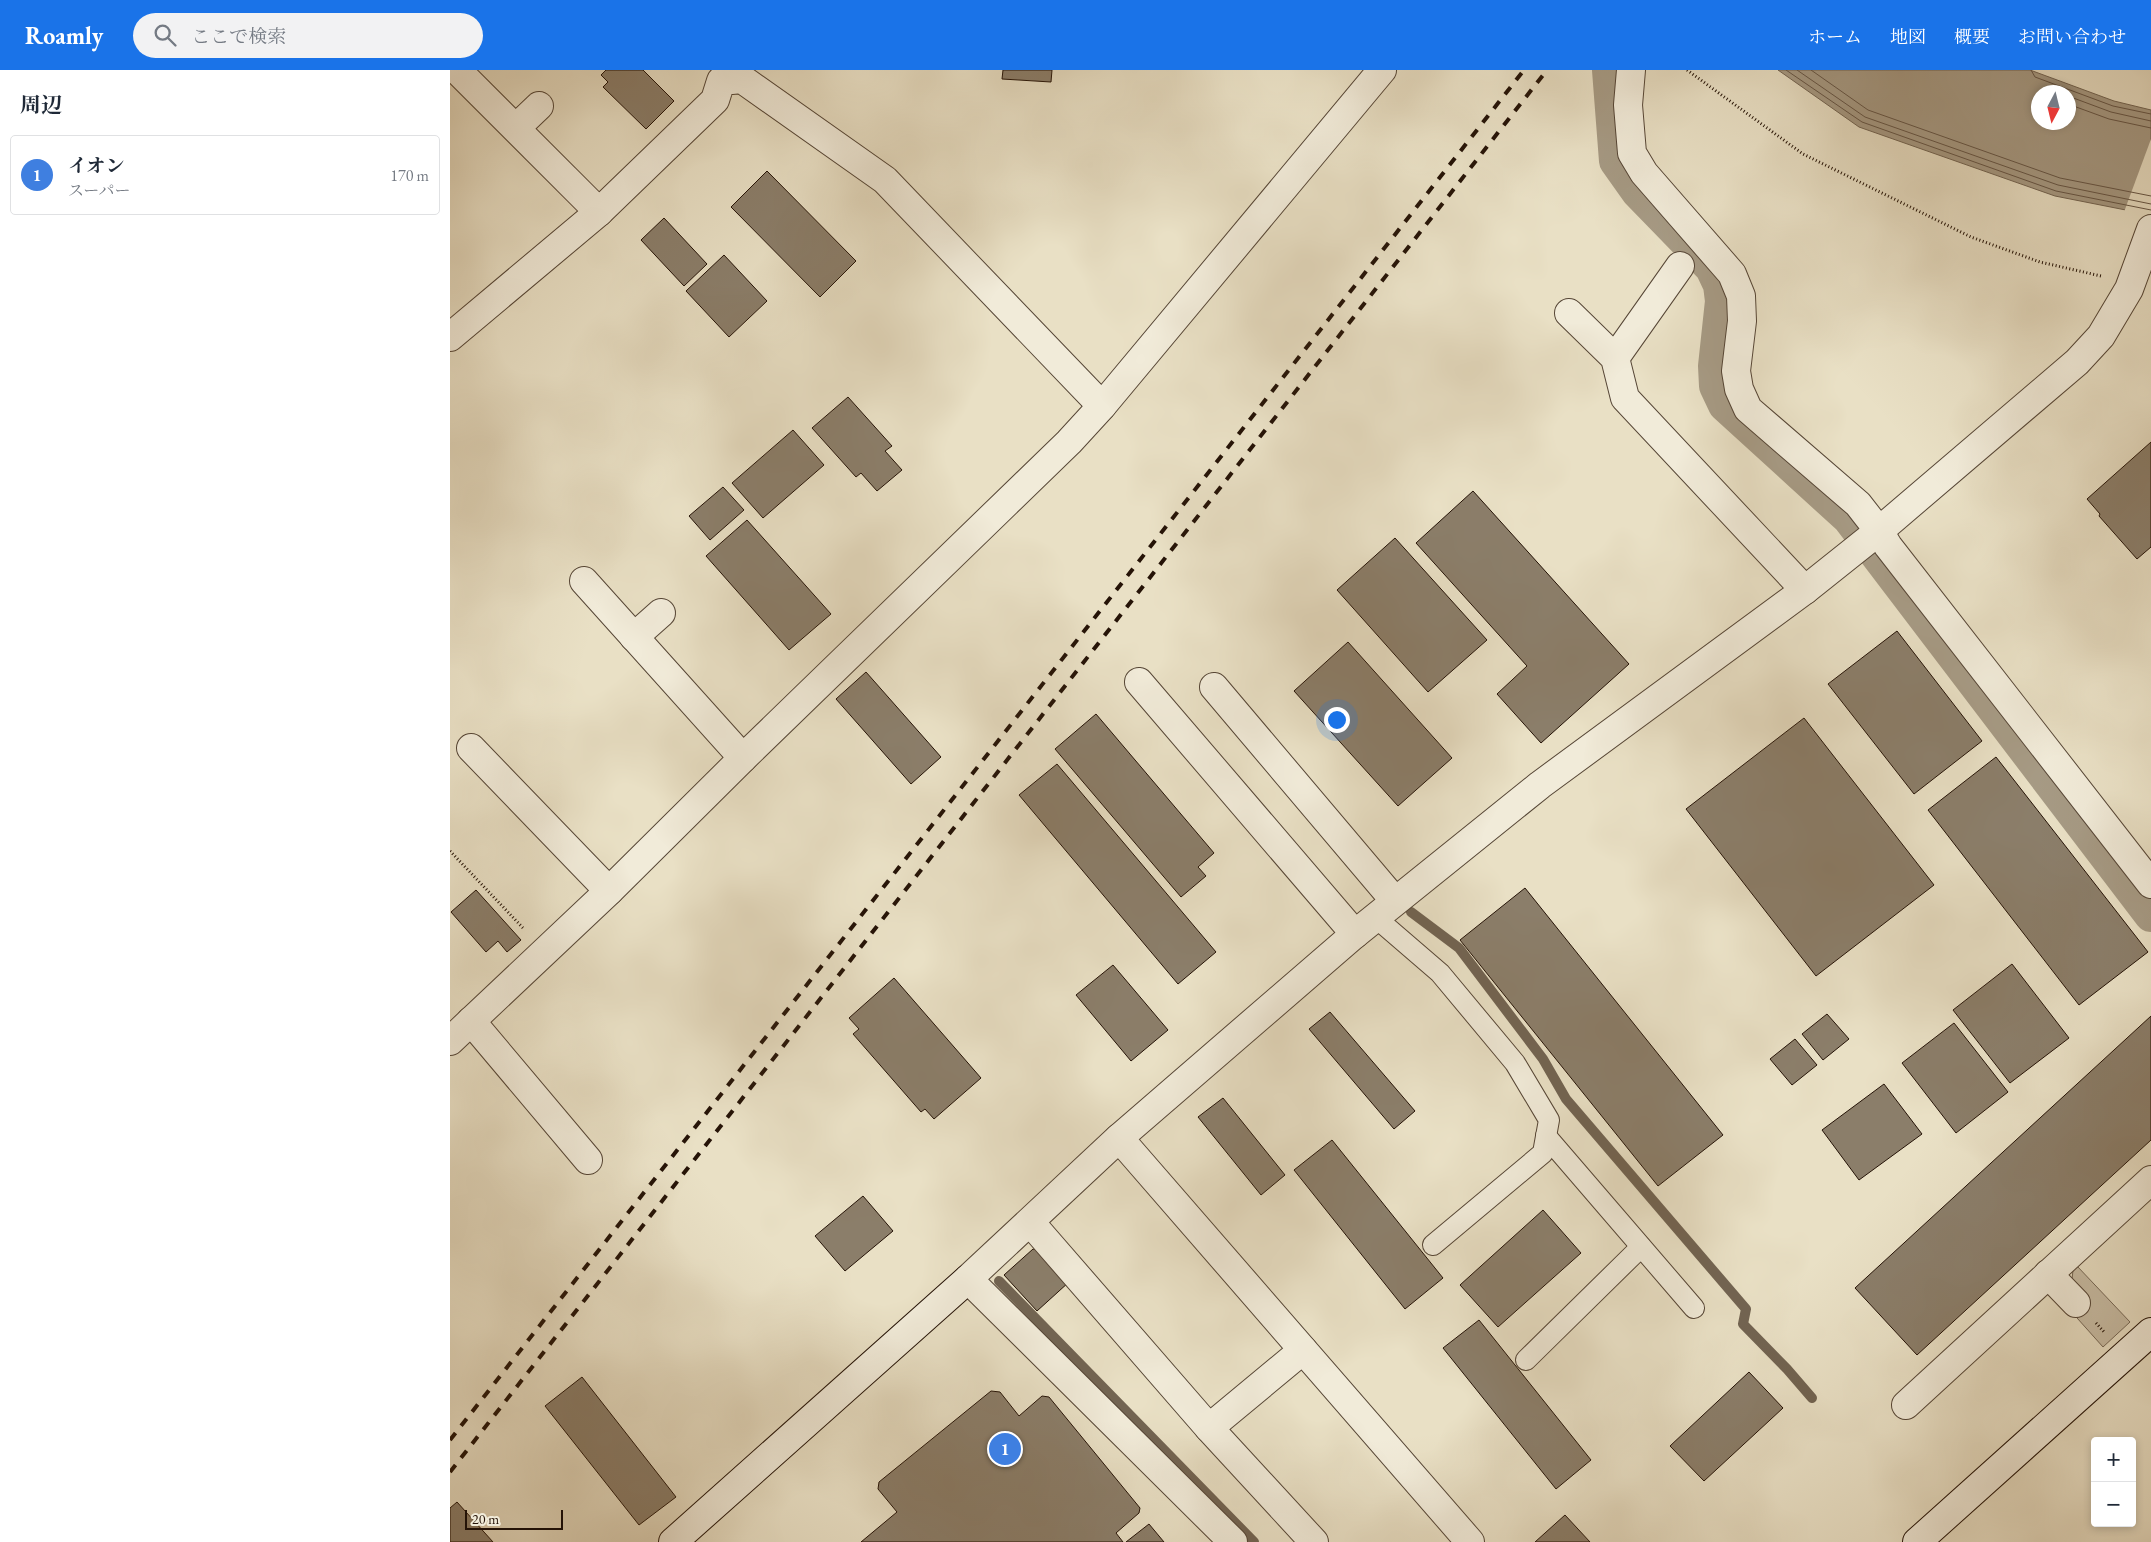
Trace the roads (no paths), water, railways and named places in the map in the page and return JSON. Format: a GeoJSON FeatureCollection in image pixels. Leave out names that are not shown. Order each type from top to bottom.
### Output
{"type":"FeatureCollection","features":[{"type":"Feature","properties":{"kind":"street"},"geometry":{"type":"LineString","coordinates":[[458,70],[599,212]]}},
{"type":"Feature","properties":{"kind":"street"},"geometry":{"type":"LineString","coordinates":[[450,1041],[608,891],[1069,442],[1102,406],[1382,70]]}},
{"type":"Feature","properties":{"kind":"street"},"geometry":{"type":"LineString","coordinates":[[1631,70],[1628,105],[1632,153],[1644,173],[1732,274],[1741,296],[1742,321],[1736,371],[1739,389],[1748,409],[1858,504],[1877,533],[2151,884]]}},
{"type":"Feature","properties":{"kind":"street"},"geometry":{"type":"LineString","coordinates":[[450,337],[599,212],[715,100],[714,76],[742,79],[885,180],[1102,406]]}},
{"type":"Feature","properties":{"kind":"street"},"geometry":{"type":"LineString","coordinates":[[516,128],[539,106]]}},
{"type":"Feature","properties":{"kind":"street"},"geometry":{"type":"LineString","coordinates":[[673,1542],[968,1279],[1119,1138],[1375,917],[1540,785],[1805,590],[1877,533],[2078,362],[2101,336],[2130,285],[2151,229]]}},
{"type":"Feature","properties":{"kind":"street"},"geometry":{"type":"LineString","coordinates":[[1615,358],[1680,266]]}},
{"type":"Feature","properties":{"kind":"street"},"geometry":{"type":"LineString","coordinates":[[1569,312],[1615,358],[1625,398],[1805,590]]}},
{"type":"Feature","properties":{"kind":"street"},"geometry":{"type":"LineString","coordinates":[[584,581],[743,758]]}},
{"type":"Feature","properties":{"kind":"street"},"geometry":{"type":"LineString","coordinates":[[634,636],[661,613]]}},
{"type":"Feature","properties":{"kind":"street"},"geometry":{"type":"LineString","coordinates":[[1139,682],[1375,917]]}},
{"type":"Feature","properties":{"kind":"street"},"geometry":{"type":"LineString","coordinates":[[1214,687],[1375,917]]}},
{"type":"Feature","properties":{"kind":"street"},"geometry":{"type":"LineString","coordinates":[[470,748],[608,891]]}},
{"type":"Feature","properties":{"kind":"street"},"geometry":{"type":"LineString","coordinates":[[471,1021],[588,1160]]}},
{"type":"Feature","properties":{"kind":"street"},"geometry":{"type":"LineString","coordinates":[[1119,1138],[1470,1542]]}},
{"type":"Feature","properties":{"kind":"street"},"geometry":{"type":"LineString","coordinates":[[1906,1405],[2151,1180]]}},
{"type":"Feature","properties":{"kind":"street"},"geometry":{"type":"LineString","coordinates":[[1030,1222],[1209,1428],[1314,1542]]}},
{"type":"Feature","properties":{"kind":"street"},"geometry":{"type":"LineString","coordinates":[[2048,1274],[2076,1303]]}},
{"type":"Feature","properties":{"kind":"street"},"geometry":{"type":"LineString","coordinates":[[968,1279],[1233,1542]]}},
{"type":"Feature","properties":{"kind":"street"},"geometry":{"type":"LineString","coordinates":[[1917,1542],[2151,1332]]}},
{"type":"Feature","properties":{"kind":"street"},"geometry":{"type":"LineString","coordinates":[[1209,1428],[1303,1350]]}},
{"type":"Feature","properties":{"kind":"lane"},"geometry":{"type":"LineString","coordinates":[[1375,917],[1440,973],[1515,1063],[1549,1120],[1544,1153],[1434,1245]]}},
{"type":"Feature","properties":{"kind":"lane"},"geometry":{"type":"LineString","coordinates":[[1546,1136],[1694,1308]]}},
{"type":"Feature","properties":{"kind":"lane"},"geometry":{"type":"LineString","coordinates":[[1526,1360],[1641,1247]]}},
{"type":"Feature","properties":{"kind":"water"},"geometry":{"type":"Polygon","coordinates":[[[1778,70],[2030,70],[2071,85],[2031,85],[2031,130],[2076,130],[2076,87],[2114,101],[2151,110],[2151,215],[2055,196],[1859,127],[1778,70]]]}},
{"type":"Feature","properties":{"kind":"waterway"},"geometry":{"type":"LineString","coordinates":[[1609,70],[1616,161],[1638,192],[1712,268],[1720,285],[1722,301],[1715,366],[1716,386],[1725,405],[1849,518],[2151,915]]}},
{"type":"Feature","properties":{"kind":"waterway"},"geometry":{"type":"LineString","coordinates":[[1411,912],[1459,948],[1543,1059],[1566,1099],[1746,1309],[1743,1324],[1812,1398]]}},
{"type":"Feature","properties":{"kind":"waterway"},"geometry":{"type":"LineString","coordinates":[[999,1281],[1254,1542]]}},
{"type":"Feature","properties":{"kind":"railway"},"geometry":{"type":"LineString","coordinates":[[450,1440],[1524,70]]}},
{"type":"Feature","properties":{"kind":"railway"},"geometry":{"type":"LineString","coordinates":[[450,1472],[1547,70]]}},
{"type":"Feature","properties":{"kind":"place","name":"イオン"},"geometry":{"type":"Point","coordinates":[1005,1449]}}]}
